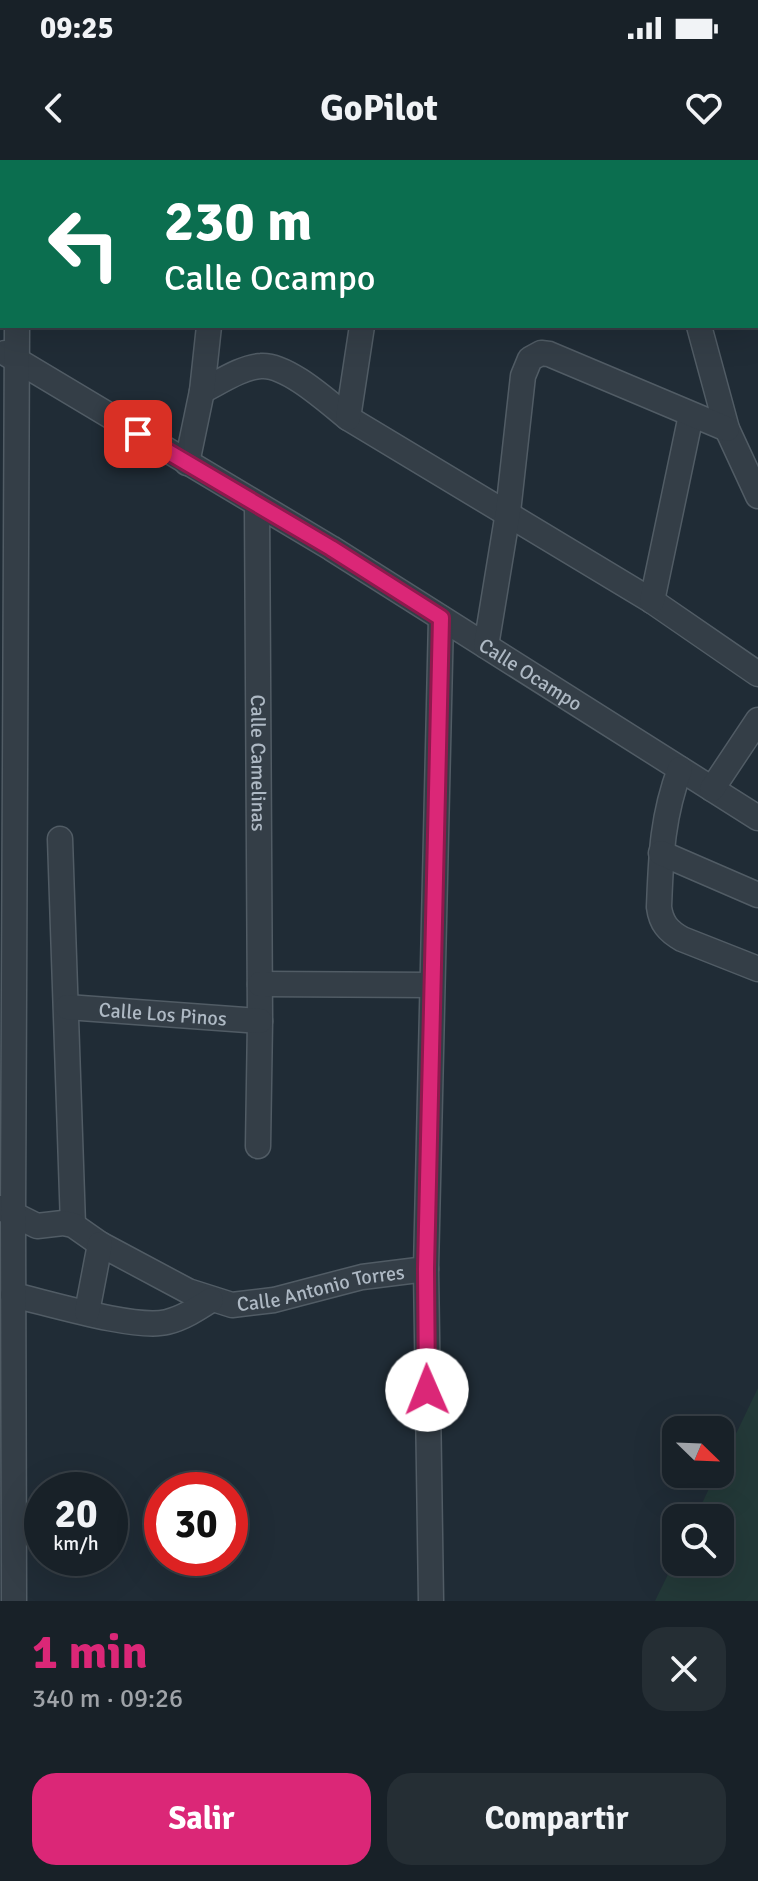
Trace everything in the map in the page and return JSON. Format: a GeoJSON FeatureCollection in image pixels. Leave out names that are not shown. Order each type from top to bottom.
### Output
{"type":"FeatureCollection","features":[{"type":"Feature","properties":{"kind":"street"},"geometry":{"type":"LineString","coordinates":[[14,1601],[13,1295],[6,1210],[8,355],[16,328]]}},
{"type":"Feature","properties":{"kind":"street"},"geometry":{"type":"LineString","coordinates":[[187,463],[202,391],[209,328]]}},
{"type":"Feature","properties":{"kind":"street"},"geometry":{"type":"LineString","coordinates":[[348,418],[362,328]]}},
{"type":"Feature","properties":{"kind":"street"},"geometry":{"type":"LineString","coordinates":[[700,328],[727,429],[758,496]]}},
{"type":"Feature","properties":{"kind":"street"},"geometry":{"type":"LineString","coordinates":[[486,646],[508,512],[523,376],[530,359],[549,354],[727,429]]}},
{"type":"Feature","properties":{"kind":"street","name":"Calle Ocampo"},"geometry":{"type":"LineString","coordinates":[[8,355],[441,618],[758,818]]}},
{"type":"Feature","properties":{"kind":"street"},"geometry":{"type":"LineString","coordinates":[[202,391],[251,368],[265,365],[301,382],[348,418],[652,601],[758,674]]}},
{"type":"Feature","properties":{"kind":"street"},"geometry":{"type":"LineString","coordinates":[[652,601],[691,415]]}},
{"type":"Feature","properties":{"kind":"street","name":"Calle Camelinas"},"geometry":{"type":"LineString","coordinates":[[257,505],[258,1146]]}},
{"type":"Feature","properties":{"kind":"street"},"geometry":{"type":"LineString","coordinates":[[431,1601],[426,1269],[441,618]]}},
{"type":"Feature","properties":{"kind":"street"},"geometry":{"type":"LineString","coordinates":[[712,789],[758,720]]}},
{"type":"Feature","properties":{"kind":"street"},"geometry":{"type":"LineString","coordinates":[[680,769],[662,830],[661,919],[682,939],[758,969]]}},
{"type":"Feature","properties":{"kind":"street"},"geometry":{"type":"LineString","coordinates":[[6,1210],[37,1226],[73,1225],[60,839]]}},
{"type":"Feature","properties":{"kind":"street"},"geometry":{"type":"LineString","coordinates":[[661,853],[758,895]]}},
{"type":"Feature","properties":{"kind":"street"},"geometry":{"type":"LineString","coordinates":[[260,984],[432,985]]}},
{"type":"Feature","properties":{"kind":"street","name":"Calle Los Pinos"},"geometry":{"type":"LineString","coordinates":[[67,1007],[260,1021]]}},
{"type":"Feature","properties":{"kind":"street","name":"Calle Antonio Torres"},"geometry":{"type":"LineString","coordinates":[[73,1225],[100,1244],[211,1300],[232,1305],[362,1277],[426,1269]]}},
{"type":"Feature","properties":{"kind":"street"},"geometry":{"type":"LineString","coordinates":[[87,1312],[100,1244]]}},
{"type":"Feature","properties":{"kind":"street"},"geometry":{"type":"LineString","coordinates":[[13,1295],[140,1324],[164,1323],[183,1317],[211,1300]]}},
{"type":"Feature","properties":{"kind":"green space"},"geometry":{"type":"Polygon","coordinates":[[[758,1388],[758,1601],[655,1601],[667,1576],[734,1576],[734,1504],[702,1504],[709,1488],[734,1488],[734,1438],[758,1388]]]}},
{"type":"Feature","properties":{"kind":"route"},"geometry":{"type":"LineString","coordinates":[[138,434],[331,548],[441,618],[426,1269],[427,1390]]}}]}
